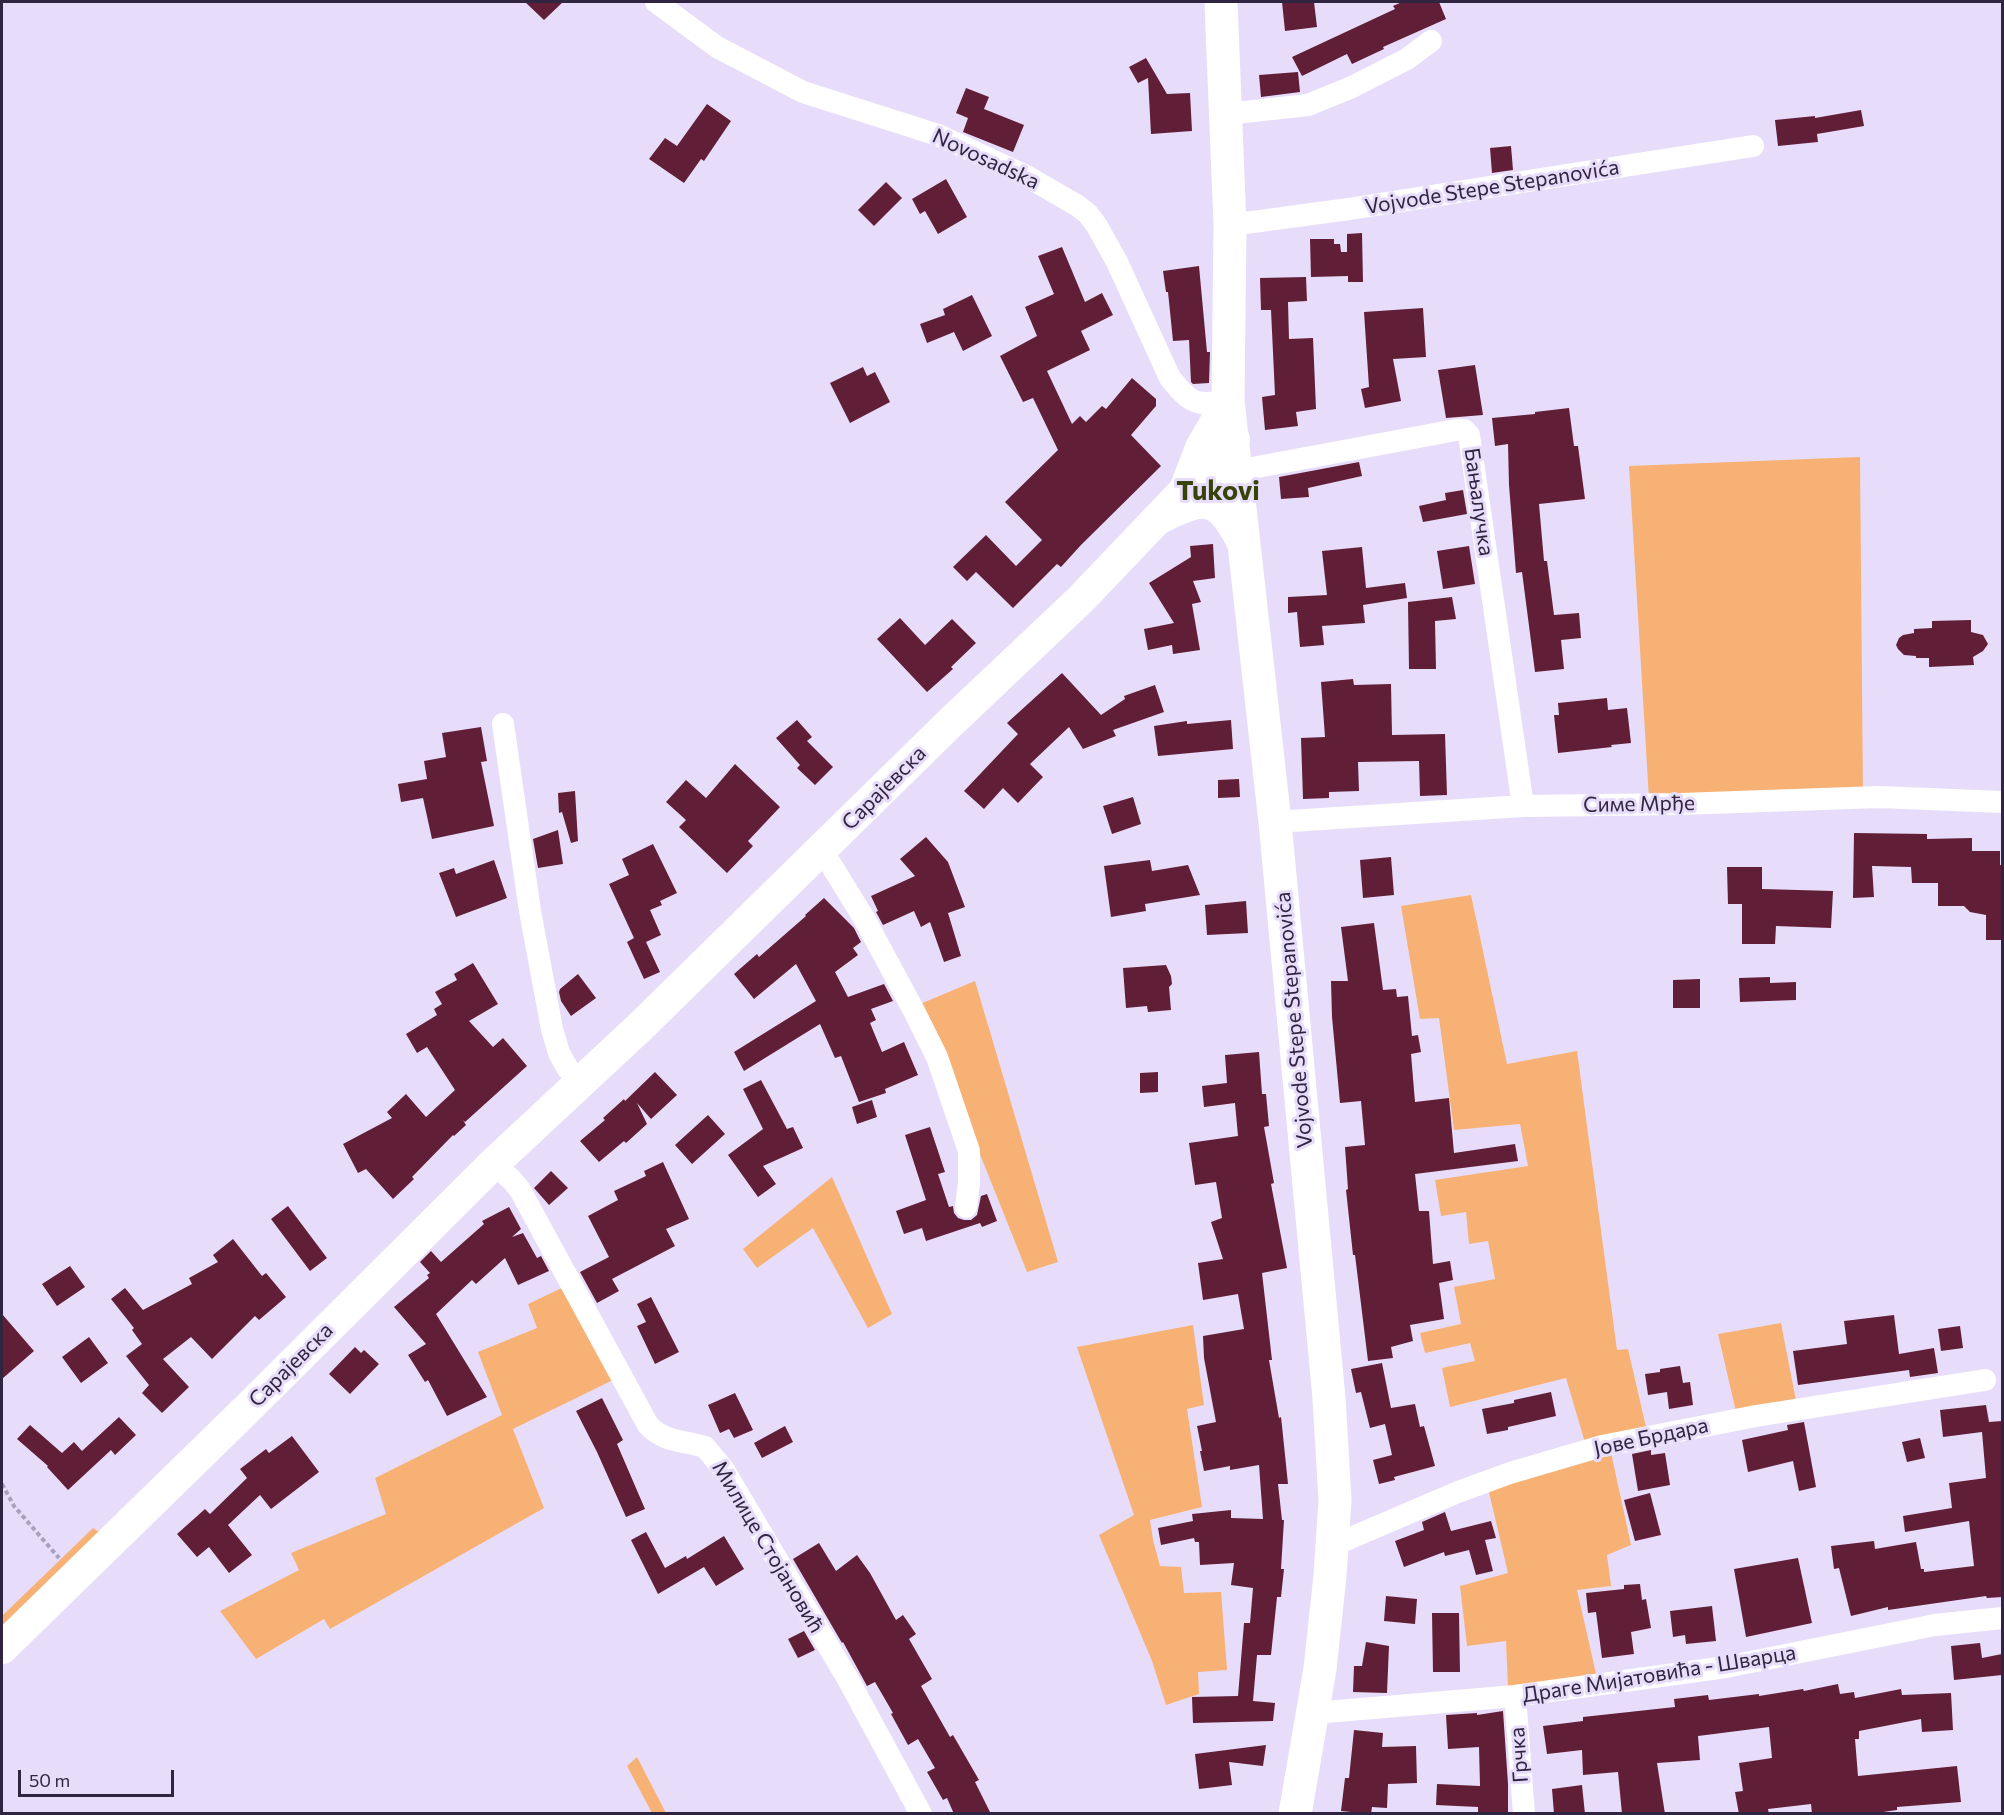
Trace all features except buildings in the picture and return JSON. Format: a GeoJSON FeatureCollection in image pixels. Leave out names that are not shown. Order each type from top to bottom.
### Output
{"type":"FeatureCollection","features":[{"type":"Feature","properties":{"kind":"main road","name":"Vojvode Stepe Stepanovića"},"geometry":{"type":"LineString","coordinates":[[1221,2],[1230,225],[1228,401],[1275,822],[1329,1398],[1335,1500],[1326,1616],[1314,1713],[1295,1814]]}},
{"type":"Feature","properties":{"kind":"main road"},"geometry":{"type":"LineString","coordinates":[[1185,490],[1201,448],[1228,401]]}},
{"type":"Feature","properties":{"kind":"main road"},"geometry":{"type":"LineString","coordinates":[[1185,490],[1223,456],[1235,455]]}},
{"type":"Feature","properties":{"kind":"main road","name":"Сарајевска"},"geometry":{"type":"LineString","coordinates":[[2,1647],[246,1410],[493,1164],[640,1027],[949,724],[1081,599],[1185,490]]}},
{"type":"Feature","properties":{"kind":"main road"},"geometry":{"type":"LineString","coordinates":[[1159,518],[1194,502],[1214,504],[1221,508],[1232,521],[1244,542]]}},
{"type":"Feature","properties":{"kind":"street","name":"Novosadska"},"geometry":{"type":"LineString","coordinates":[[656,2],[717,47],[803,92],[938,135],[1028,177],[1078,206],[1089,214],[1117,262],[1170,378],[1194,402],[1207,404],[1228,401]]}},
{"type":"Feature","properties":{"kind":"street"},"geometry":{"type":"LineString","coordinates":[[1226,114],[1308,105],[1352,87],[1407,59],[1431,41]]}},
{"type":"Feature","properties":{"kind":"street","name":"Vojvode Stepe Stepanovića"},"geometry":{"type":"LineString","coordinates":[[1230,225],[1753,146]]}},
{"type":"Feature","properties":{"kind":"street","name":"Бањалучка"},"geometry":{"type":"LineString","coordinates":[[1235,455],[1456,430],[1464,430],[1469,435],[1523,806]]}},
{"type":"Feature","properties":{"kind":"street"},"geometry":{"type":"LineString","coordinates":[[503,724],[530,911],[552,1029],[559,1053],[568,1069],[580,1082]]}},
{"type":"Feature","properties":{"kind":"street","name":"Симе Мрђе"},"geometry":{"type":"LineString","coordinates":[[1275,822],[1523,806],[1680,804],[1879,797],[2002,802]]}},
{"type":"Feature","properties":{"kind":"street"},"geometry":{"type":"LineString","coordinates":[[822,850],[865,920],[937,1057],[969,1151],[966,1207]]}},
{"type":"Feature","properties":{"kind":"street","name":"Милице Стојановић"},"geometry":{"type":"LineString","coordinates":[[493,1164],[520,1190],[648,1425],[656,1434],[667,1439],[705,1446],[724,1470],[849,1681],[921,1814]]}},
{"type":"Feature","properties":{"kind":"street","name":"Јове Брдара"},"geometry":{"type":"LineString","coordinates":[[1332,1546],[1458,1492],[1510,1473],[1602,1446],[1756,1416],[1985,1380]]}},
{"type":"Feature","properties":{"kind":"street","name":"Драге Мијатовића - Шварца"},"geometry":{"type":"LineString","coordinates":[[1314,1713],[1515,1696],[1726,1667],[1935,1625],[2002,1618]]}},
{"type":"Feature","properties":{"kind":"street","name":"Грчка"},"geometry":{"type":"LineString","coordinates":[[1515,1696],[1524,1814]]}},
{"type":"Feature","properties":{"kind":"path"},"geometry":{"type":"LineString","coordinates":[[2,1485],[14,1506],[48,1547],[76,1575]]}},
{"type":"Feature","properties":{"kind":"shaded area"},"geometry":{"type":"Polygon","coordinates":[[[1860,457],[1863,797],[1649,799],[1629,466],[1860,457]]]}},
{"type":"Feature","properties":{"kind":"shaded area"},"geometry":{"type":"Polygon","coordinates":[[[1471,895],[1507,1064],[1577,1051],[1617,1350],[1628,1349],[1649,1440],[1610,1448],[1631,1545],[1607,1555],[1611,1586],[1577,1590],[1597,1678],[1508,1688],[1506,1641],[1467,1646],[1460,1586],[1508,1573],[1488,1488],[1586,1446],[1566,1378],[1450,1407],[1442,1368],[1475,1361],[1470,1343],[1425,1353],[1420,1333],[1461,1324],[1454,1287],[1495,1279],[1488,1241],[1469,1244],[1466,1212],[1441,1216],[1435,1180],[1528,1166],[1520,1124],[1454,1130],[1439,1018],[1420,1019],[1401,906],[1471,895]]]}},
{"type":"Feature","properties":{"kind":"shaded area"},"geometry":{"type":"Polygon","coordinates":[[[975,981],[1058,1262],[1027,1272],[920,1004],[975,981]]]}},
{"type":"Feature","properties":{"kind":"shaded area"},"geometry":{"type":"Polygon","coordinates":[[[832,1177],[892,1314],[868,1328],[813,1228],[757,1268],[743,1249],[832,1177]]]}},
{"type":"Feature","properties":{"kind":"shaded area"},"geometry":{"type":"Polygon","coordinates":[[[566,1286],[613,1380],[513,1429],[544,1508],[330,1629],[324,1619],[256,1659],[220,1611],[299,1570],[291,1553],[386,1514],[375,1478],[502,1415],[478,1352],[537,1328],[528,1304],[566,1286]]]}},
{"type":"Feature","properties":{"kind":"shaded area"},"geometry":{"type":"Polygon","coordinates":[[[1781,1323],[1797,1406],[1737,1416],[1718,1334],[1781,1323]]]}},
{"type":"Feature","properties":{"kind":"shaded area"},"geometry":{"type":"Polygon","coordinates":[[[1193,1325],[1204,1405],[1187,1409],[1202,1507],[1150,1520],[1160,1566],[1181,1567],[1184,1593],[1221,1592],[1227,1670],[1198,1672],[1199,1694],[1166,1705],[1152,1661],[1099,1535],[1134,1515],[1077,1347],[1193,1325]]]}},
{"type":"Feature","properties":{"kind":"shaded area"},"geometry":{"type":"Polygon","coordinates":[[[93,1528],[104,1535],[2,1634],[2,1616],[93,1528]]]}},
{"type":"Feature","properties":{"kind":"shaded area"},"geometry":{"type":"Polygon","coordinates":[[[637,1757],[666,1813],[652,1813],[627,1766],[637,1757]]]}},
{"type":"Feature","properties":{"kind":"district","name":"Tukovi"},"geometry":{"type":"Point","coordinates":[1218,491]}}]}
